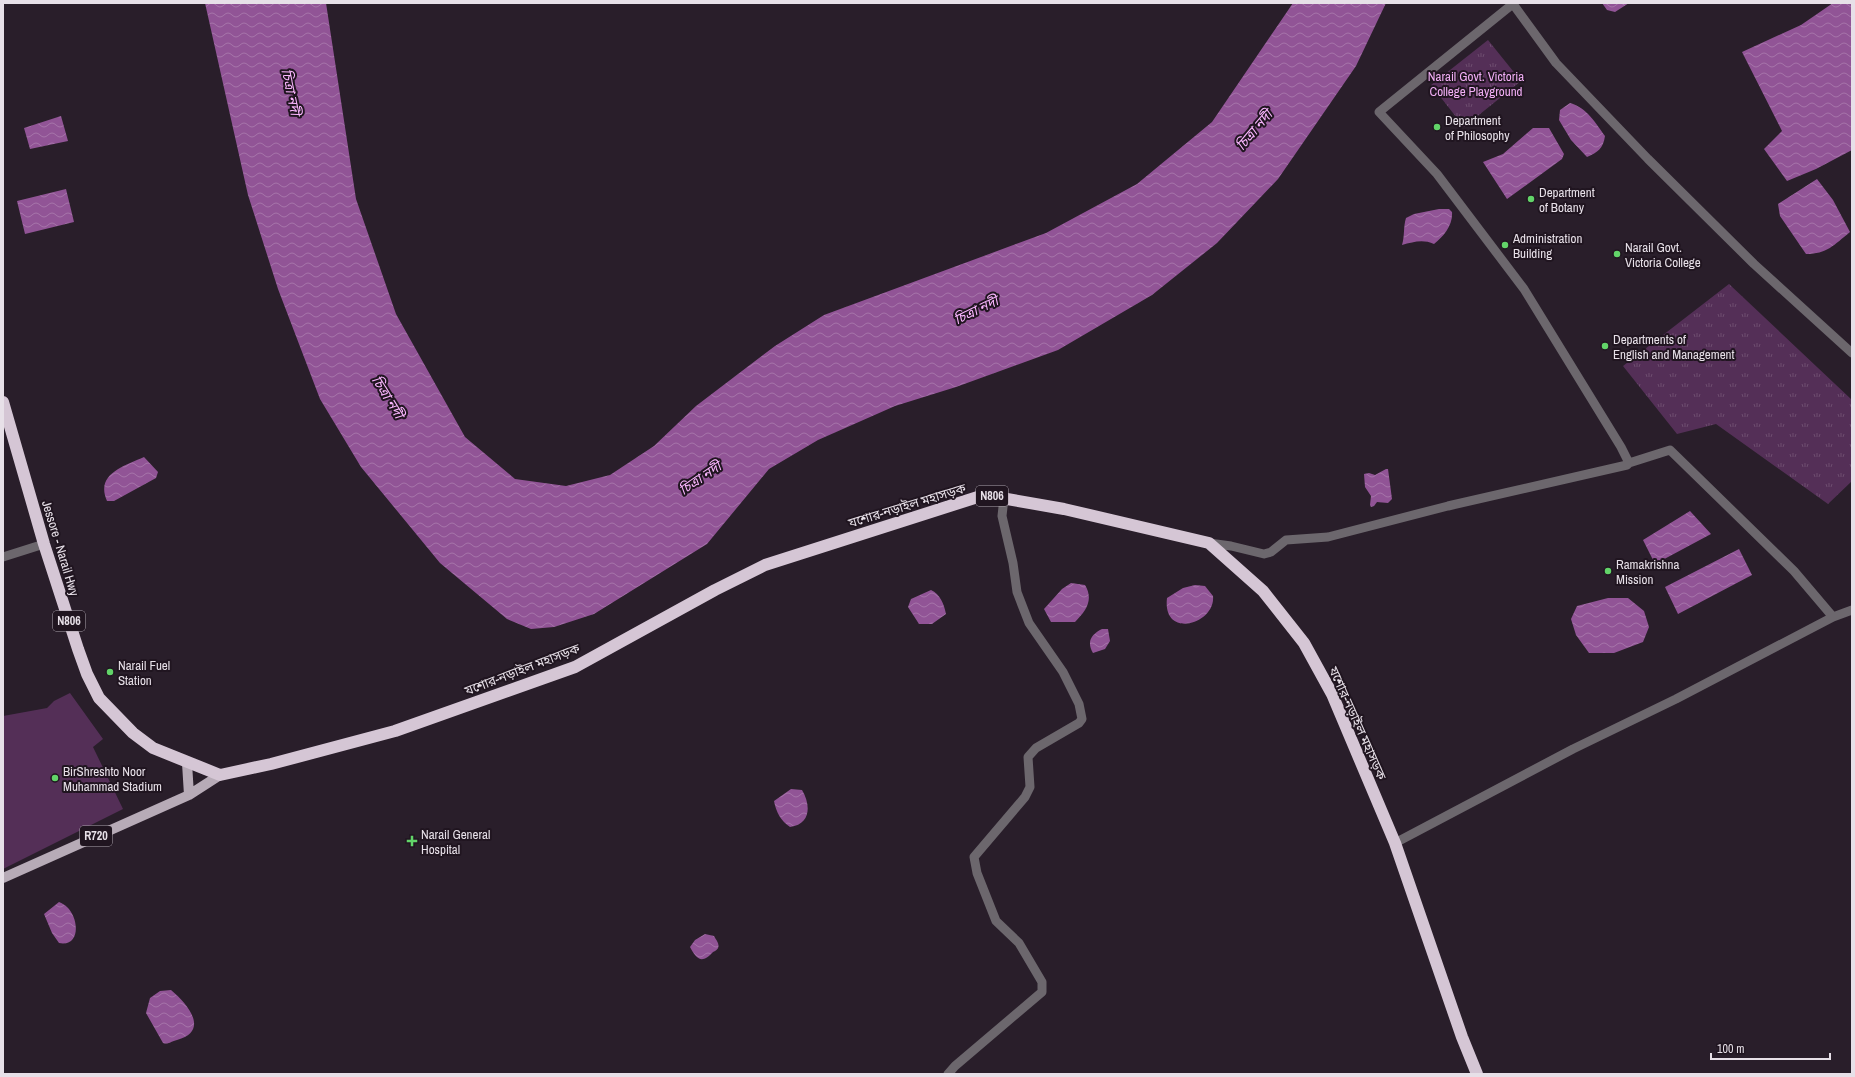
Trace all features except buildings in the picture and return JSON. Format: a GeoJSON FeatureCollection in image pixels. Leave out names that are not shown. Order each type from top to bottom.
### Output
{"type":"FeatureCollection","features":[{"type":"Feature","properties":{"kind":"highway","name":"Jessore - Narail Hwy"},"geometry":{"type":"LineString","coordinates":[[3,402],[44,544],[80,655],[99,698],[133,733],[146,743],[187,763],[220,776]]}},
{"type":"Feature","properties":{"kind":"highway","name":"যশোর-নড়াইল মহাসড়ক"},"geometry":{"type":"LineString","coordinates":[[220,776],[395,731],[575,667],[715,590],[765,565],[984,495],[1134,524],[1209,543],[1263,591],[1304,643],[1332,694],[1395,843],[1462,1037],[1477,1074]]}},
{"type":"Feature","properties":{"kind":"main road"},"geometry":{"type":"LineString","coordinates":[[187,763],[189,795]]}},
{"type":"Feature","properties":{"kind":"main road","name":"R720"},"geometry":{"type":"LineString","coordinates":[[3,878],[189,795],[220,776]]}},
{"type":"Feature","properties":{"kind":"street"},"geometry":{"type":"LineString","coordinates":[[1629,463],[1621,447],[1524,289],[1437,174],[1379,112],[1514,4],[1556,63],[1648,159],[1754,264],[1852,353]]}},
{"type":"Feature","properties":{"kind":"street"},"geometry":{"type":"LineString","coordinates":[[1209,543],[1231,546],[1264,554],[1271,552],[1286,540],[1328,537],[1448,506],[1627,465],[1629,463],[1670,450],[1794,571],[1833,617]]}},
{"type":"Feature","properties":{"kind":"street"},"geometry":{"type":"LineString","coordinates":[[948,1074],[955,1066],[1042,992],[1042,982],[1019,944],[996,921],[977,873],[974,857],[1025,797],[1030,787],[1028,757],[1036,748],[1079,723],[1082,719],[1079,704],[1063,672],[1029,623],[1017,592],[1013,563],[1002,516],[1004,498]]}},
{"type":"Feature","properties":{"kind":"street"},"geometry":{"type":"LineString","coordinates":[[3,557],[44,544]]}},
{"type":"Feature","properties":{"kind":"street"},"geometry":{"type":"LineString","coordinates":[[1395,843],[1573,749],[1676,699],[1833,617],[1852,610]]}},
{"type":"Feature","properties":{"kind":"green space","name":"Narail Govt. Victoria College Playground"},"geometry":{"type":"Polygon","coordinates":[[[1488,40],[1521,81],[1464,127],[1431,85],[1488,40]]]}},
{"type":"Feature","properties":{"kind":"green space"},"geometry":{"type":"Polygon","coordinates":[[[1729,284],[1852,400],[1852,481],[1828,504],[1716,424],[1677,434],[1623,366],[1729,284]]]}},
{"type":"Feature","properties":{"kind":"green space","name":"BirShreshto Noor Muhammad Stadium"},"geometry":{"type":"Polygon","coordinates":[[[70,693],[103,739],[93,747],[123,809],[3,869],[3,716],[47,708],[54,701],[70,693]]]}},
{"type":"Feature","properties":{"kind":"water","name":"চিত্রা নদী"},"geometry":{"type":"Polygon","coordinates":[[[205,3],[326,3],[356,199],[396,314],[465,437],[515,479],[566,486],[610,475],[654,446],[696,406],[775,346],[824,315],[1046,233],[1137,184],[1212,122],[1293,3],[1386,3],[1356,66],[1278,179],[1217,243],[1152,295],[1058,350],[956,387],[895,406],[818,440],[769,469],[707,544],[594,614],[554,627],[531,629],[507,619],[440,563],[361,467],[320,399],[278,289],[248,195],[205,3]]]}},
{"type":"Feature","properties":{"kind":"water"},"geometry":{"type":"Polygon","coordinates":[[[1602,3],[1629,3],[1615,12],[1607,10],[1602,3]]]}},
{"type":"Feature","properties":{"kind":"water"},"geometry":{"type":"Polygon","coordinates":[[[1833,3],[1852,3],[1852,150],[1816,169],[1787,181],[1764,149],[1782,131],[1742,52],[1801,25],[1833,3]]]}},
{"type":"Feature","properties":{"kind":"water"},"geometry":{"type":"Polygon","coordinates":[[[1570,103],[1586,112],[1605,136],[1603,144],[1599,150],[1587,157],[1571,140],[1559,120],[1560,110],[1570,103]]]}},
{"type":"Feature","properties":{"kind":"water"},"geometry":{"type":"Polygon","coordinates":[[[61,116],[68,141],[30,149],[24,128],[61,116]]]}},
{"type":"Feature","properties":{"kind":"water"},"geometry":{"type":"Polygon","coordinates":[[[1533,128],[1549,128],[1564,154],[1562,159],[1507,199],[1483,162],[1503,154],[1533,128]]]}},
{"type":"Feature","properties":{"kind":"water"},"geometry":{"type":"Polygon","coordinates":[[[1817,179],[1833,200],[1850,232],[1830,248],[1813,254],[1806,254],[1780,216],[1778,204],[1817,179]]]}},
{"type":"Feature","properties":{"kind":"water"},"geometry":{"type":"Polygon","coordinates":[[[66,189],[74,222],[25,234],[17,201],[66,189]]]}},
{"type":"Feature","properties":{"kind":"water"},"geometry":{"type":"Polygon","coordinates":[[[1439,209],[1449,209],[1452,212],[1452,217],[1447,230],[1438,241],[1434,244],[1422,241],[1402,245],[1406,218],[1414,214],[1439,209]]]}},
{"type":"Feature","properties":{"kind":"water"},"geometry":{"type":"Polygon","coordinates":[[[144,457],[158,472],[156,478],[114,501],[107,501],[104,492],[105,484],[108,478],[120,468],[144,457]]]}},
{"type":"Feature","properties":{"kind":"water"},"geometry":{"type":"Polygon","coordinates":[[[1388,469],[1392,499],[1388,503],[1377,502],[1371,507],[1371,496],[1365,487],[1364,474],[1369,473],[1375,475],[1388,469]]]}},
{"type":"Feature","properties":{"kind":"water"},"geometry":{"type":"Polygon","coordinates":[[[1690,511],[1711,534],[1655,564],[1643,540],[1690,511]]]}},
{"type":"Feature","properties":{"kind":"water"},"geometry":{"type":"Polygon","coordinates":[[[1739,549],[1752,575],[1678,614],[1665,587],[1739,549]]]}},
{"type":"Feature","properties":{"kind":"water"},"geometry":{"type":"Polygon","coordinates":[[[1071,583],[1085,585],[1089,596],[1088,605],[1075,622],[1051,622],[1044,609],[1062,589],[1071,583]]]}},
{"type":"Feature","properties":{"kind":"water"},"geometry":{"type":"Polygon","coordinates":[[[1195,585],[1205,586],[1213,596],[1212,606],[1206,614],[1198,620],[1189,623],[1180,623],[1172,619],[1168,611],[1167,598],[1183,588],[1195,585]]]}},
{"type":"Feature","properties":{"kind":"water"},"geometry":{"type":"Polygon","coordinates":[[[931,590],[937,594],[941,600],[946,614],[932,624],[919,624],[908,607],[911,599],[931,590]]]}},
{"type":"Feature","properties":{"kind":"water"},"geometry":{"type":"Polygon","coordinates":[[[1608,598],[1628,598],[1644,611],[1649,627],[1643,642],[1614,653],[1589,653],[1576,635],[1571,619],[1577,606],[1608,598]]]}},
{"type":"Feature","properties":{"kind":"water"},"geometry":{"type":"Polygon","coordinates":[[[1102,629],[1108,629],[1110,641],[1105,649],[1093,653],[1090,645],[1091,638],[1095,633],[1102,629]]]}},
{"type":"Feature","properties":{"kind":"water"},"geometry":{"type":"Polygon","coordinates":[[[791,789],[802,790],[808,808],[802,822],[790,827],[779,816],[774,801],[791,789]]]}},
{"type":"Feature","properties":{"kind":"water"},"geometry":{"type":"Polygon","coordinates":[[[59,902],[71,912],[76,924],[74,936],[71,941],[66,943],[59,943],[52,933],[44,914],[59,902]]]}},
{"type":"Feature","properties":{"kind":"water"},"geometry":{"type":"Polygon","coordinates":[[[705,934],[714,936],[718,944],[718,948],[706,958],[700,959],[695,955],[690,947],[695,940],[705,934]]]}},
{"type":"Feature","properties":{"kind":"water"},"geometry":{"type":"Polygon","coordinates":[[[171,990],[184,1002],[193,1017],[194,1024],[192,1030],[187,1036],[168,1043],[163,1043],[146,1013],[150,998],[160,991],[171,990]]]}},
{"type":"Feature","properties":{"kind":"place","name":"Department of Philosophy"},"geometry":{"type":"Point","coordinates":[1437,127]}},
{"type":"Feature","properties":{"kind":"place","name":"Department of Botany"},"geometry":{"type":"Point","coordinates":[1531,199]}},
{"type":"Feature","properties":{"kind":"place","name":"Administration Building"},"geometry":{"type":"Point","coordinates":[1505,245]}},
{"type":"Feature","properties":{"kind":"place","name":"Narail Govt. Victoria College"},"geometry":{"type":"Point","coordinates":[1617,254]}},
{"type":"Feature","properties":{"kind":"place","name":"Departments of English and Management"},"geometry":{"type":"Point","coordinates":[1605,346]}},
{"type":"Feature","properties":{"kind":"place","name":"Ramakrishna Mission"},"geometry":{"type":"Point","coordinates":[1608,571]}},
{"type":"Feature","properties":{"kind":"place","name":"Narail Fuel Station"},"geometry":{"type":"Point","coordinates":[110,672]}},
{"type":"Feature","properties":{"kind":"place","name":"BirShreshto Noor Muhammad Stadium"},"geometry":{"type":"Point","coordinates":[55,778]}},
{"type":"Feature","properties":{"kind":"place","name":"Narail General Hospital"},"geometry":{"type":"Point","coordinates":[412,841]}}]}
